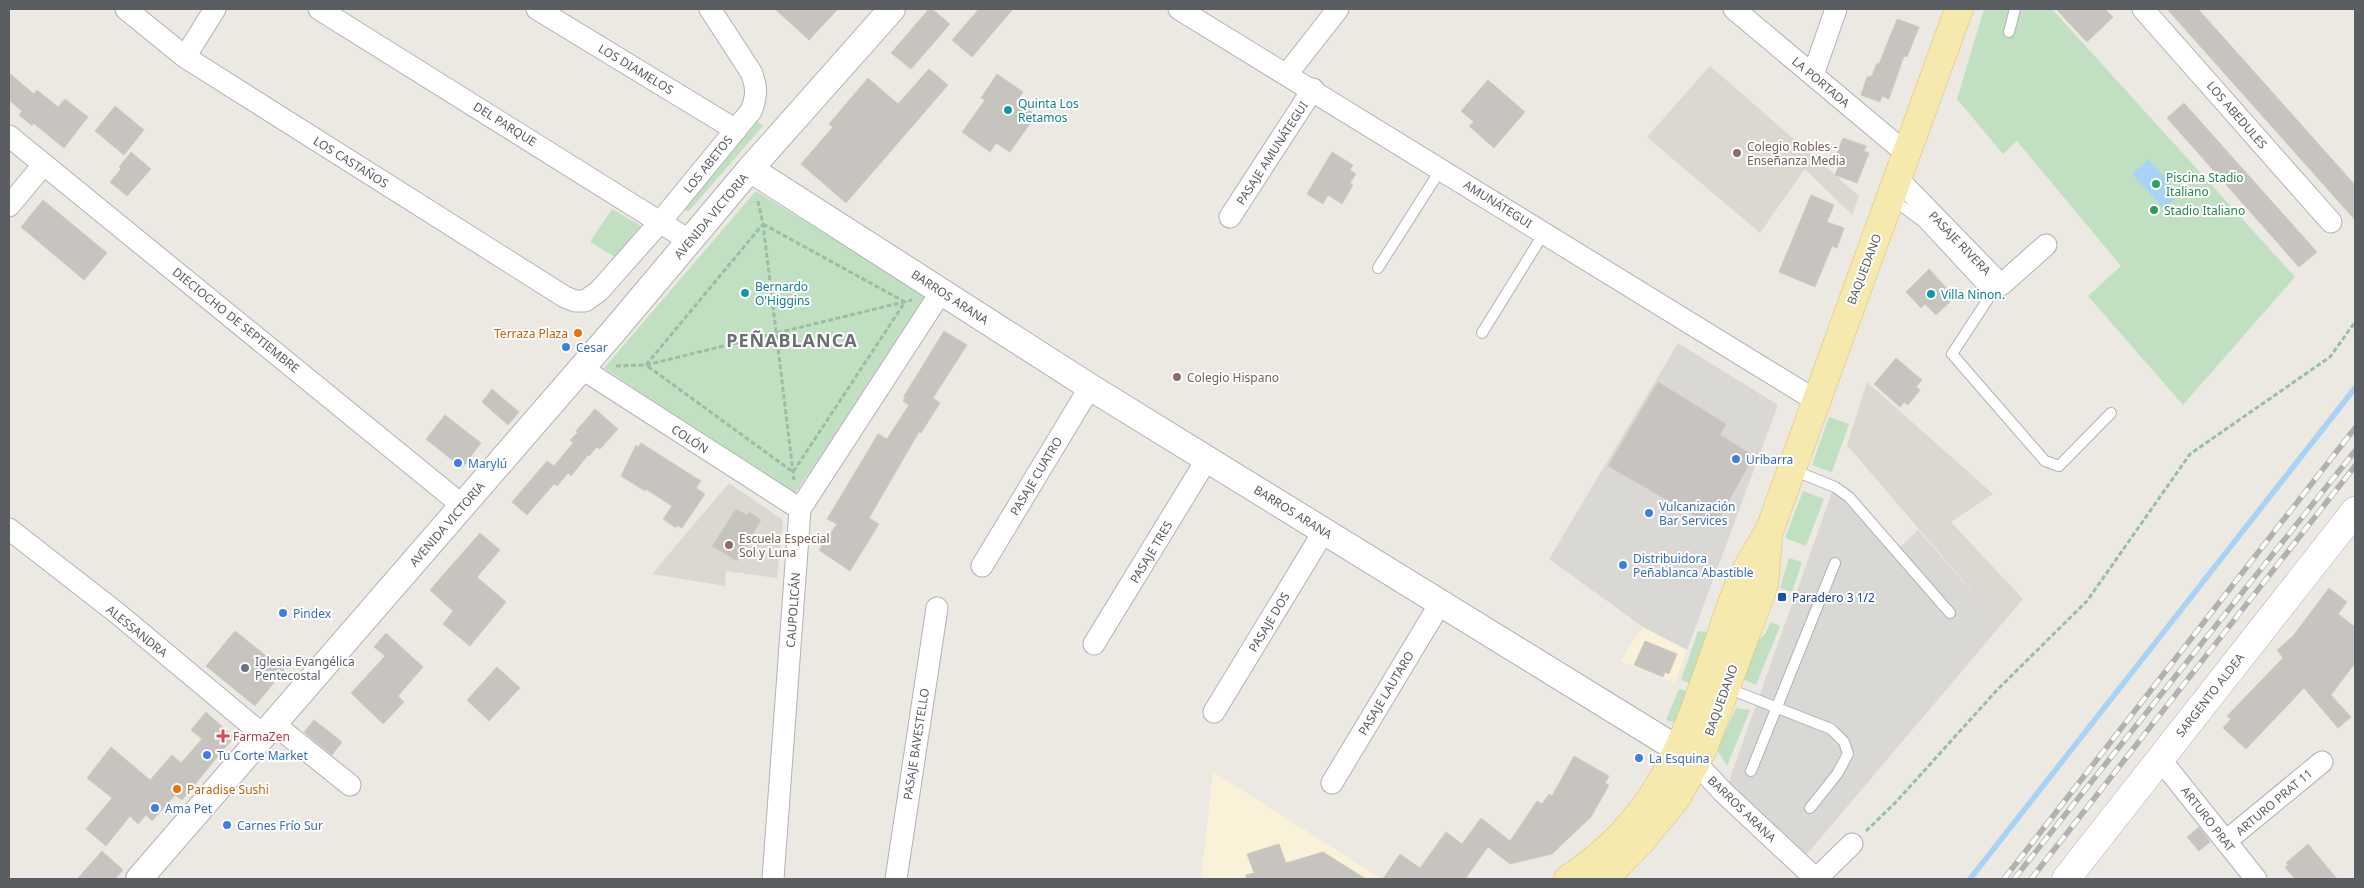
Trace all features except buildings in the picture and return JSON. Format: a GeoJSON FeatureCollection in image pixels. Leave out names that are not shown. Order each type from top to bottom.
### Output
{"type":"FeatureCollection","features":[{"type":"Feature","properties":{"kind":"main road","name":"BAQUEDANO"},"geometry":{"type":"LineString","coordinates":[[1677,797],[1687,756],[1740,582],[1770,530],[1815,400],[1899,177],[1959,9]]}},
{"type":"Feature","properties":{"kind":"main road","name":"SARGENTO ALDEA"},"geometry":{"type":"LineString","coordinates":[[2066,879],[2355,511]]}},
{"type":"Feature","properties":{"kind":"main road","name":"BAQUEDANO"},"geometry":{"type":"LineString","coordinates":[[1687,756],[1703,749],[1764,585],[1770,530]]}},
{"type":"Feature","properties":{"kind":"main road"},"geometry":{"type":"LineString","coordinates":[[1568,879],[1614,843],[1642,812],[1687,756]]}},
{"type":"Feature","properties":{"kind":"main road"},"geometry":{"type":"LineString","coordinates":[[1601,879],[1614,869],[1643,839],[1677,797]]}},
{"type":"Feature","properties":{"kind":"street","name":"LOS CASTAÑOS"},"geometry":{"type":"LineString","coordinates":[[126,9],[184,57],[565,297],[575,301],[585,301]]}},
{"type":"Feature","properties":{"kind":"street"},"geometry":{"type":"LineString","coordinates":[[184,57],[215,9]]}},
{"type":"Feature","properties":{"kind":"street","name":"DEL PARQUE"},"geometry":{"type":"LineString","coordinates":[[318,9],[661,221],[690,241]]}},
{"type":"Feature","properties":{"kind":"street","name":"LOS DIAMELOS"},"geometry":{"type":"LineString","coordinates":[[536,9],[736,130]]}},
{"type":"Feature","properties":{"kind":"street","name":"LOS ABETOS"},"geometry":{"type":"LineString","coordinates":[[585,301],[599,291],[661,221],[751,111],[756,99],[756,83],[751,72],[710,9]]}},
{"type":"Feature","properties":{"kind":"street","name":"AVENIDA VICTORIA"},"geometry":{"type":"LineString","coordinates":[[139,879],[463,506],[750,169],[892,9]]}},
{"type":"Feature","properties":{"kind":"street","name":"AMUNÁTEGUI"},"geometry":{"type":"LineString","coordinates":[[1179,9],[1313,89],[1815,400]]}},
{"type":"Feature","properties":{"kind":"street"},"geometry":{"type":"LineString","coordinates":[[1287,74],[1338,9]]}},
{"type":"Feature","properties":{"kind":"street","name":"LA PORTADA"},"geometry":{"type":"LineString","coordinates":[[1734,9],[1813,75],[1899,177]]}},
{"type":"Feature","properties":{"kind":"street"},"geometry":{"type":"LineString","coordinates":[[1813,75],[1836,9]]}},
{"type":"Feature","properties":{"kind":"street","name":"LOS ABEDULES"},"geometry":{"type":"LineString","coordinates":[[2143,9],[2331,222]]}},
{"type":"Feature","properties":{"kind":"street","name":"PASAJE AMUNÁTEGUI"},"geometry":{"type":"LineString","coordinates":[[1230,217],[1313,89]]}},
{"type":"Feature","properties":{"kind":"street","name":"DIECIOCHO DE SEPTIEMBRE"},"geometry":{"type":"LineString","coordinates":[[9,136],[463,506]]}},
{"type":"Feature","properties":{"kind":"street"},"geometry":{"type":"LineString","coordinates":[[9,206],[44,164]]}},
{"type":"Feature","properties":{"kind":"street","name":"BARROS ARANA"},"geometry":{"type":"LineString","coordinates":[[750,169],[1090,387],[1441,602],[1687,756],[1816,879]]}},
{"type":"Feature","properties":{"kind":"street","name":"PASAJE RIVERA"},"geometry":{"type":"LineString","coordinates":[[1899,177],[2001,285],[2046,245]]}},
{"type":"Feature","properties":{"kind":"street","name":"CAUPOLICÁN"},"geometry":{"type":"LineString","coordinates":[[773,879],[800,510],[941,292]]}},
{"type":"Feature","properties":{"kind":"street","name":"COLÓN"},"geometry":{"type":"LineString","coordinates":[[581,368],[800,510]]}},
{"type":"Feature","properties":{"kind":"street","name":"PASAJE CUATRO"},"geometry":{"type":"LineString","coordinates":[[982,566],[1090,387]]}},
{"type":"Feature","properties":{"kind":"street","name":"PASAJE TRES"},"geometry":{"type":"LineString","coordinates":[[1094,644],[1208,459]]}},
{"type":"Feature","properties":{"kind":"street","name":"ALESSANDRA"},"geometry":{"type":"LineString","coordinates":[[9,529],[117,614],[269,729],[350,785]]}},
{"type":"Feature","properties":{"kind":"street","name":"PASAJE DOS"},"geometry":{"type":"LineString","coordinates":[[1214,712],[1324,531]]}},
{"type":"Feature","properties":{"kind":"street","name":"PASAJE LAUTARO"},"geometry":{"type":"LineString","coordinates":[[1332,783],[1441,602]]}},
{"type":"Feature","properties":{"kind":"street","name":"PASAJE BAVESTELLO"},"geometry":{"type":"LineString","coordinates":[[896,879],[937,608]]}},
{"type":"Feature","properties":{"kind":"street","name":"ARTURO PRAT"},"geometry":{"type":"LineString","coordinates":[[2160,758],[2256,879]]}},
{"type":"Feature","properties":{"kind":"street","name":"ARTURO PRAT 11"},"geometry":{"type":"LineString","coordinates":[[2226,841],[2322,762]]}},
{"type":"Feature","properties":{"kind":"street","name":"BAQUEDANO"},"geometry":{"type":"LineString","coordinates":[[1618,879],[1656,834],[1666,820],[1677,797]]}},
{"type":"Feature","properties":{"kind":"street"},"geometry":{"type":"LineString","coordinates":[[1816,879],[1852,844]]}},
{"type":"Feature","properties":{"kind":"lane"},"geometry":{"type":"LineString","coordinates":[[2009,32],[2015,9]]}},
{"type":"Feature","properties":{"kind":"lane"},"geometry":{"type":"LineString","coordinates":[[1378,268],[1441,169]]}},
{"type":"Feature","properties":{"kind":"lane"},"geometry":{"type":"LineString","coordinates":[[1899,177],[1923,222],[1987,291],[1988,299],[1952,354],[2045,461],[2060,466],[2111,413]]}},
{"type":"Feature","properties":{"kind":"lane"},"geometry":{"type":"LineString","coordinates":[[1482,333],[1544,232]]}},
{"type":"Feature","properties":{"kind":"lane"},"geometry":{"type":"LineString","coordinates":[[1791,469],[1835,487],[1849,497],[1950,613]]}},
{"type":"Feature","properties":{"kind":"lane"},"geometry":{"type":"LineString","coordinates":[[1751,771],[1835,563]]}},
{"type":"Feature","properties":{"kind":"lane"},"geometry":{"type":"LineString","coordinates":[[1726,688],[1831,729],[1844,742],[1848,754],[1837,774],[1810,808]]}},
{"type":"Feature","properties":{"kind":"path"},"geometry":{"type":"LineString","coordinates":[[750,169],[764,224],[793,472],[800,510]]}},
{"type":"Feature","properties":{"kind":"path"},"geometry":{"type":"LineString","coordinates":[[764,224],[905,302]]}},
{"type":"Feature","properties":{"kind":"path"},"geometry":{"type":"LineString","coordinates":[[646,365],[764,224]]}},
{"type":"Feature","properties":{"kind":"path"},"geometry":{"type":"LineString","coordinates":[[581,368],[646,365],[776,335],[941,292]]}},
{"type":"Feature","properties":{"kind":"path"},"geometry":{"type":"LineString","coordinates":[[793,472],[905,302]]}},
{"type":"Feature","properties":{"kind":"path"},"geometry":{"type":"LineString","coordinates":[[1852,844],[1896,802],[1997,690],[2087,601],[2190,454],[2330,357],[2355,322]]}},
{"type":"Feature","properties":{"kind":"path"},"geometry":{"type":"LineString","coordinates":[[646,365],[793,472]]}},
{"type":"Feature","properties":{"kind":"shaded area","name":"Colegio Robles - Enseñanza Media"},"geometry":{"type":"Polygon","coordinates":[[[1710,66],[1859,196],[1852,215],[1805,169],[1760,233],[1647,137],[1710,66]]]}},
{"type":"Feature","properties":{"kind":"shaded area"},"geometry":{"type":"Polygon","coordinates":[[[1678,343],[1778,405],[1687,650],[1643,627],[1549,559],[1678,343]]]}},
{"type":"Feature","properties":{"kind":"shaded area"},"geometry":{"type":"Polygon","coordinates":[[[1867,382],[1993,494],[1951,522],[2023,599],[2001,625],[1847,445],[1867,382]]]}},
{"type":"Feature","properties":{"kind":"shaded area","name":"Escuela Especial Sol y Luna"},"geometry":{"type":"Polygon","coordinates":[[[729,483],[783,520],[777,578],[726,571],[725,586],[652,574],[729,483]]]}},
{"type":"Feature","properties":{"kind":"shaded area"},"geometry":{"type":"Polygon","coordinates":[[[1835,484],[1897,550],[1918,530],[2001,625],[1802,860],[1729,790],[1729,781],[1835,484]]]}},
{"type":"Feature","properties":{"kind":"shaded area"},"geometry":{"type":"Polygon","coordinates":[[[1643,627],[1687,650],[1675,683],[1620,661],[1643,627]]]}},
{"type":"Feature","properties":{"kind":"shaded area"},"geometry":{"type":"Polygon","coordinates":[[[1213,772],[1382,879],[1201,879],[1213,772]]]}},
{"type":"Feature","properties":{"kind":"green space","name":"Stadio Italiano"},"geometry":{"type":"Polygon","coordinates":[[[1984,9],[2052,9],[2295,277],[2183,405],[2088,296],[2121,266],[2017,141],[2003,154],[1957,99],[1984,9]]]}},
{"type":"Feature","properties":{"kind":"green space"},"geometry":{"type":"Polygon","coordinates":[[[756,120],[763,126],[689,211],[681,210],[756,120]]]}},
{"type":"Feature","properties":{"kind":"green space"},"geometry":{"type":"Polygon","coordinates":[[[756,191],[929,298],[794,495],[604,368],[756,191]]]}},
{"type":"Feature","properties":{"kind":"green space"},"geometry":{"type":"Polygon","coordinates":[[[612,209],[641,226],[615,257],[590,242],[612,209]]]}},
{"type":"Feature","properties":{"kind":"green space"},"geometry":{"type":"Polygon","coordinates":[[[1829,417],[1849,424],[1832,472],[1812,465],[1829,417]]]}},
{"type":"Feature","properties":{"kind":"green space"},"geometry":{"type":"Polygon","coordinates":[[[1803,491],[1824,499],[1806,546],[1785,538],[1803,491]]]}},
{"type":"Feature","properties":{"kind":"green space"},"geometry":{"type":"Polygon","coordinates":[[[1789,558],[1802,562],[1792,592],[1780,588],[1789,558]]]}},
{"type":"Feature","properties":{"kind":"green space"},"geometry":{"type":"Polygon","coordinates":[[[1771,622],[1780,626],[1756,685],[1740,678],[1754,644],[1765,634],[1771,622]]]}},
{"type":"Feature","properties":{"kind":"green space"},"geometry":{"type":"Polygon","coordinates":[[[1698,631],[1714,632],[1695,685],[1681,680],[1698,631]]]}},
{"type":"Feature","properties":{"kind":"green space"},"geometry":{"type":"Polygon","coordinates":[[[1679,689],[1693,693],[1680,724],[1666,720],[1679,689]]]}},
{"type":"Feature","properties":{"kind":"green space"},"geometry":{"type":"Polygon","coordinates":[[[1736,708],[1750,710],[1727,766],[1717,750],[1736,708]]]}},
{"type":"Feature","properties":{"kind":"water","name":"Piscina Stadio Italiano"},"geometry":{"type":"Polygon","coordinates":[[[2149,159],[2180,194],[2164,209],[2132,174],[2149,159]]]}},
{"type":"Feature","properties":{"kind":"waterway"},"geometry":{"type":"LineString","coordinates":[[1970,879],[2355,388]]}},
{"type":"Feature","properties":{"kind":"railway"},"geometry":{"type":"LineString","coordinates":[[2004,879],[2355,428]]}},
{"type":"Feature","properties":{"kind":"railway"},"geometry":{"type":"LineString","coordinates":[[2014,879],[2355,451]]}},
{"type":"Feature","properties":{"kind":"railway"},"geometry":{"type":"LineString","coordinates":[[2031,879],[2355,466]]}},
{"type":"Feature","properties":{"kind":"place","name":"Quinta Los Retamos"},"geometry":{"type":"Point","coordinates":[1008,110]}},
{"type":"Feature","properties":{"kind":"place","name":"Colegio Robles - Enseñanza Media"},"geometry":{"type":"Point","coordinates":[1737,153]}},
{"type":"Feature","properties":{"kind":"place","name":"Piscina Stadio Italiano"},"geometry":{"type":"Point","coordinates":[2156,184]}},
{"type":"Feature","properties":{"kind":"place","name":"Stadio Italiano"},"geometry":{"type":"Point","coordinates":[2154,210]}},
{"type":"Feature","properties":{"kind":"place","name":"Bernardo O'Higgins"},"geometry":{"type":"Point","coordinates":[745,293]}},
{"type":"Feature","properties":{"kind":"place","name":"Villa Ninon."},"geometry":{"type":"Point","coordinates":[1931,294]}},
{"type":"Feature","properties":{"kind":"place","name":"Terraza Plaza"},"geometry":{"type":"Point","coordinates":[578,333]}},
{"type":"Feature","properties":{"kind":"place","name":"Cesar"},"geometry":{"type":"Point","coordinates":[566,347]}},
{"type":"Feature","properties":{"kind":"place","name":"Colegio Hispano"},"geometry":{"type":"Point","coordinates":[1177,377]}},
{"type":"Feature","properties":{"kind":"place","name":"Uribarra"},"geometry":{"type":"Point","coordinates":[1736,459]}},
{"type":"Feature","properties":{"kind":"place","name":"Marylú"},"geometry":{"type":"Point","coordinates":[458,463]}},
{"type":"Feature","properties":{"kind":"place","name":"Vulcanización Bar Services"},"geometry":{"type":"Point","coordinates":[1649,513]}},
{"type":"Feature","properties":{"kind":"place","name":"Escuela Especial Sol y Luna"},"geometry":{"type":"Point","coordinates":[729,545]}},
{"type":"Feature","properties":{"kind":"place","name":"Distribuidora Peñablanca Abastible"},"geometry":{"type":"Point","coordinates":[1623,565]}},
{"type":"Feature","properties":{"kind":"place","name":"Paradero 3 1/2"},"geometry":{"type":"Point","coordinates":[1782,597]}},
{"type":"Feature","properties":{"kind":"place","name":"Pindex"},"geometry":{"type":"Point","coordinates":[283,613]}},
{"type":"Feature","properties":{"kind":"place","name":"Iglesia Evangélica Pentecostal"},"geometry":{"type":"Point","coordinates":[245,668]}},
{"type":"Feature","properties":{"kind":"place","name":"FarmaZen"},"geometry":{"type":"Point","coordinates":[223,736]}},
{"type":"Feature","properties":{"kind":"place","name":"Tu Corte Market"},"geometry":{"type":"Point","coordinates":[207,755]}},
{"type":"Feature","properties":{"kind":"place","name":"La Esquina"},"geometry":{"type":"Point","coordinates":[1639,758]}},
{"type":"Feature","properties":{"kind":"place","name":"Paradise Sushi"},"geometry":{"type":"Point","coordinates":[177,789]}},
{"type":"Feature","properties":{"kind":"place","name":"Ama Pet"},"geometry":{"type":"Point","coordinates":[155,808]}},
{"type":"Feature","properties":{"kind":"place","name":"Carnes Frío Sur"},"geometry":{"type":"Point","coordinates":[227,825]}},
{"type":"Feature","properties":{"kind":"district","name":"PEÑABLANCA"},"geometry":{"type":"Point","coordinates":[792,340]}}]}
